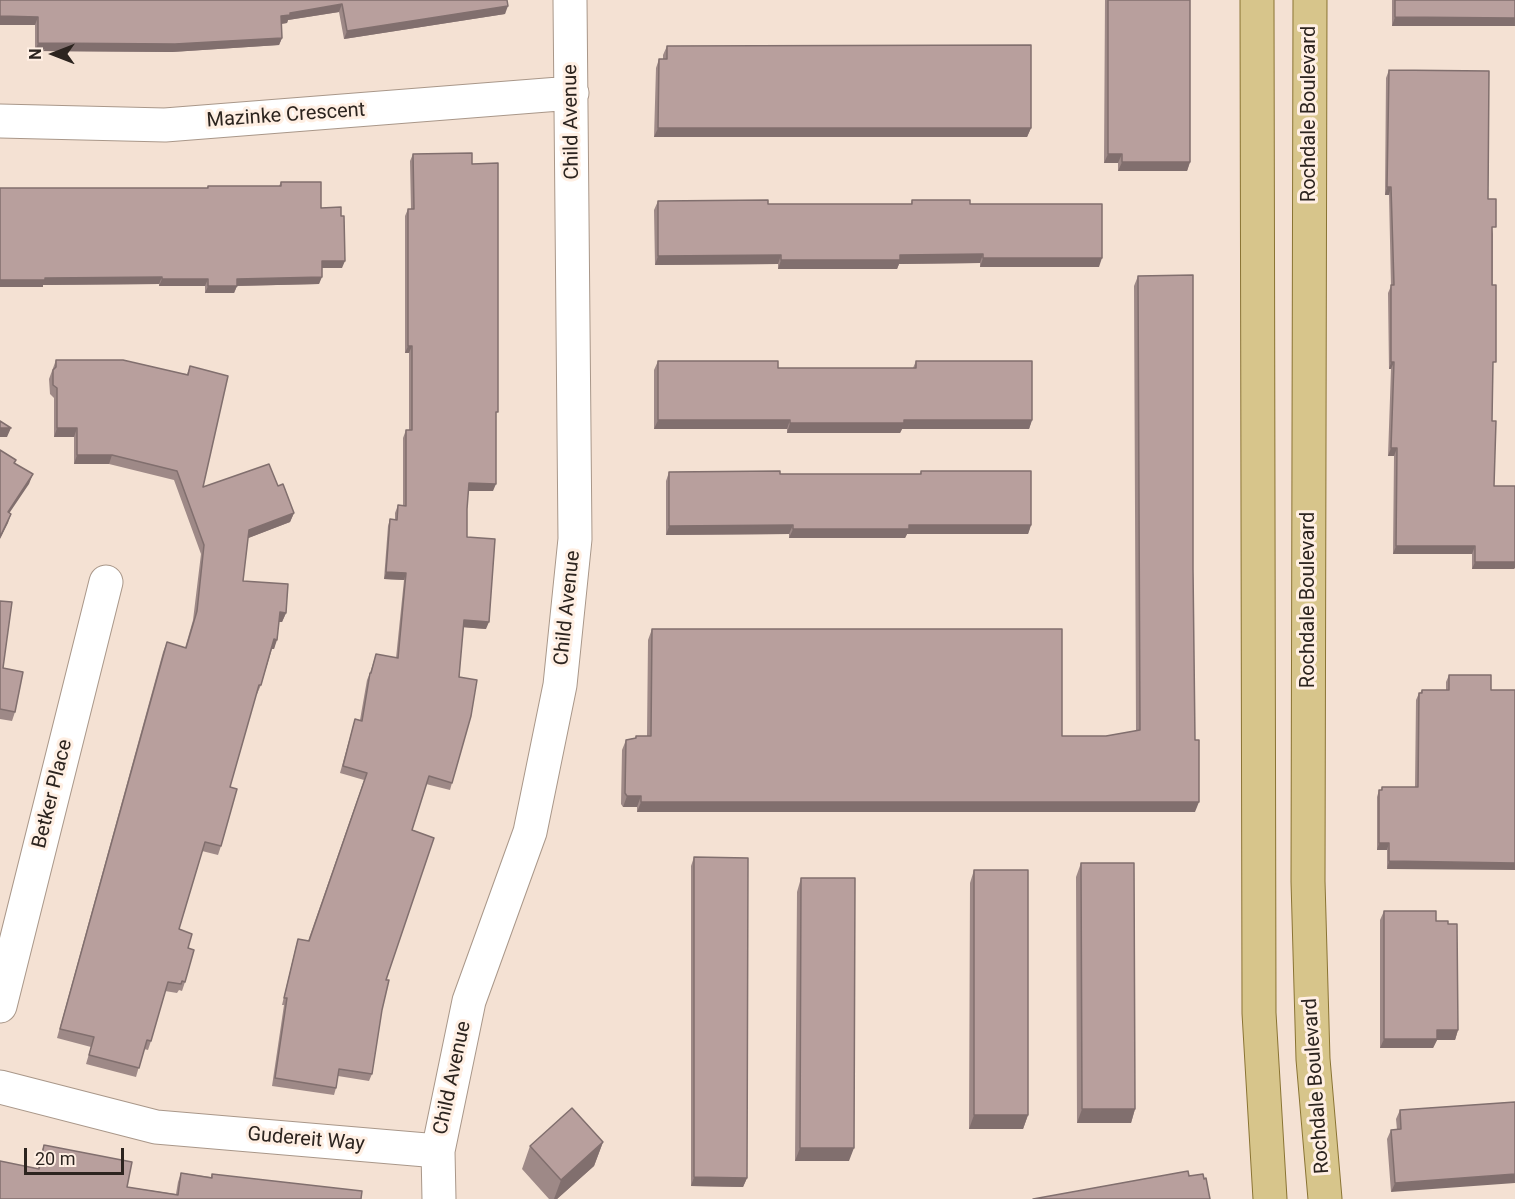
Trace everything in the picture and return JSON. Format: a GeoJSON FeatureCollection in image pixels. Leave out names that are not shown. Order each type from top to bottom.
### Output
{"type":"FeatureCollection","features":[{"type":"Feature","properties":{"kind":"main road"},"geometry":{"type":"LineString","coordinates":[[1257,0],[1259,1013],[1270,1199]]}},
{"type":"Feature","properties":{"kind":"main road","name":"Rochdale Boulevard"},"geometry":{"type":"LineString","coordinates":[[1310,0],[1308,881],[1313,1059],[1325,1199]]}},
{"type":"Feature","properties":{"kind":"street","name":"Child Avenue"},"geometry":{"type":"LineString","coordinates":[[439,1199],[438,1151],[469,1001],[530,832],[560,685],[575,539],[570,0]]}},
{"type":"Feature","properties":{"kind":"street","name":"Mazinke Crescent"},"geometry":{"type":"LineString","coordinates":[[0,121],[165,125],[572,93]]}},
{"type":"Feature","properties":{"kind":"street","name":"Betker Place"},"geometry":{"type":"LineString","coordinates":[[0,1006],[106,582]]}},
{"type":"Feature","properties":{"kind":"street","name":"Gudereit Way"},"geometry":{"type":"LineString","coordinates":[[0,1088],[156,1126],[438,1151]]}},
{"type":"Feature","properties":{"kind":"building"},"geometry":{"type":"Polygon","coordinates":[[[0,0],[507,0],[508,6],[347,31],[342,4],[281,16],[282,38],[175,44],[38,43],[38,17],[0,16],[0,0]]]}},
{"type":"Feature","properties":{"kind":"building"},"geometry":{"type":"Polygon","coordinates":[[[1108,0],[1190,0],[1190,162],[1122,162],[1122,154],[1108,154],[1108,0]]]}},
{"type":"Feature","properties":{"kind":"building"},"geometry":{"type":"Polygon","coordinates":[[[1395,0],[1515,0],[1515,18],[1395,17],[1395,0]]]}},
{"type":"Feature","properties":{"kind":"building"},"geometry":{"type":"Polygon","coordinates":[[[1031,45],[1031,128],[658,128],[659,59],[667,59],[667,46],[1031,45]]]}},
{"type":"Feature","properties":{"kind":"building"},"geometry":{"type":"Polygon","coordinates":[[[1389,70],[1489,71],[1488,199],[1496,199],[1496,227],[1492,227],[1492,285],[1496,285],[1496,362],[1493,362],[1492,421],[1496,421],[1494,486],[1515,486],[1515,562],[1475,562],[1475,546],[1396,546],[1397,448],[1391,448],[1394,362],[1391,362],[1391,285],[1394,285],[1391,187],[1387,187],[1389,70]]]}},
{"type":"Feature","properties":{"kind":"building"},"geometry":{"type":"Polygon","coordinates":[[[472,153],[472,164],[498,163],[498,412],[496,412],[496,484],[469,483],[467,537],[495,539],[489,622],[464,620],[459,677],[477,680],[471,716],[452,783],[429,776],[412,830],[434,838],[386,980],[389,980],[372,1074],[339,1069],[336,1088],[275,1078],[287,998],[284,998],[298,939],[309,941],[367,773],[343,766],[355,719],[362,721],[370,673],[376,654],[398,658],[406,573],[386,572],[390,519],[397,520],[398,505],[406,506],[406,430],[412,430],[412,346],[408,346],[408,209],[414,209],[413,154],[472,153]]]}},
{"type":"Feature","properties":{"kind":"building"},"geometry":{"type":"Polygon","coordinates":[[[281,182],[321,182],[321,208],[341,207],[341,216],[344,216],[345,261],[322,261],[322,277],[237,279],[237,286],[208,286],[208,279],[162,279],[162,277],[0,280],[0,188],[208,188],[208,186],[281,186],[281,182]]]}},
{"type":"Feature","properties":{"kind":"building"},"geometry":{"type":"Polygon","coordinates":[[[768,200],[768,204],[912,204],[912,200],[970,200],[970,204],[1102,204],[1102,258],[983,258],[983,254],[900,255],[900,260],[781,260],[781,255],[658,256],[658,201],[768,200]]]}},
{"type":"Feature","properties":{"kind":"building"},"geometry":{"type":"Polygon","coordinates":[[[1193,275],[1193,569],[1195,740],[1199,740],[1199,802],[641,802],[641,796],[627,796],[625,793],[626,740],[636,738],[636,736],[651,736],[652,629],[1062,629],[1062,736],[1106,736],[1140,730],[1138,276],[1193,275]]]}},
{"type":"Feature","properties":{"kind":"building"},"geometry":{"type":"Polygon","coordinates":[[[56,360],[123,360],[188,375],[190,366],[228,376],[203,487],[269,464],[278,486],[283,484],[294,513],[249,530],[243,581],[288,584],[286,613],[280,612],[277,640],[274,639],[261,685],[259,685],[230,787],[237,789],[221,846],[205,842],[179,929],[192,934],[188,948],[194,950],[185,982],[182,981],[181,984],[168,982],[151,1041],[147,1040],[139,1068],[89,1055],[94,1037],[60,1029],[167,642],[186,648],[197,611],[204,545],[177,471],[112,455],[77,455],[77,428],[57,428],[57,388],[53,385],[56,360]]]}},
{"type":"Feature","properties":{"kind":"building"},"geometry":{"type":"Polygon","coordinates":[[[658,361],[778,361],[778,368],[916,368],[916,361],[1032,361],[1032,420],[790,423],[790,420],[658,420],[658,361]]]}},
{"type":"Feature","properties":{"kind":"building"},"geometry":{"type":"Polygon","coordinates":[[[0,421],[11,428],[0,428],[0,421]]]}},
{"type":"Feature","properties":{"kind":"building"},"geometry":{"type":"Polygon","coordinates":[[[0,450],[16,460],[14,463],[33,474],[8,512],[11,514],[0,537],[0,450]]]}},
{"type":"Feature","properties":{"kind":"building"},"geometry":{"type":"Polygon","coordinates":[[[780,471],[780,474],[921,474],[921,471],[1031,471],[1031,525],[909,525],[909,529],[793,529],[793,525],[669,526],[669,472],[780,471]]]}},
{"type":"Feature","properties":{"kind":"building"},"geometry":{"type":"Polygon","coordinates":[[[0,601],[12,602],[3,668],[23,672],[15,712],[0,709],[0,601]]]}},
{"type":"Feature","properties":{"kind":"building"},"geometry":{"type":"Polygon","coordinates":[[[1449,675],[1491,675],[1491,690],[1515,690],[1515,863],[1389,861],[1389,843],[1379,843],[1379,790],[1382,790],[1382,787],[1418,787],[1419,693],[1422,693],[1422,690],[1449,690],[1449,675]]]}},
{"type":"Feature","properties":{"kind":"building"},"geometry":{"type":"Polygon","coordinates":[[[694,857],[748,858],[747,1178],[694,1177],[694,857]]]}},
{"type":"Feature","properties":{"kind":"building"},"geometry":{"type":"Polygon","coordinates":[[[1081,863],[1134,863],[1135,1109],[1082,1109],[1081,863]]]}},
{"type":"Feature","properties":{"kind":"building"},"geometry":{"type":"Polygon","coordinates":[[[974,870],[1028,870],[1028,1115],[974,1115],[974,870]]]}},
{"type":"Feature","properties":{"kind":"building"},"geometry":{"type":"Polygon","coordinates":[[[801,878],[855,878],[854,1148],[800,1148],[801,878]]]}},
{"type":"Feature","properties":{"kind":"building"},"geometry":{"type":"Polygon","coordinates":[[[1384,911],[1436,911],[1436,921],[1457,924],[1458,1030],[1437,1030],[1437,1039],[1384,1039],[1384,911]]]}},
{"type":"Feature","properties":{"kind":"building"},"geometry":{"type":"Polygon","coordinates":[[[1515,1102],[1515,1174],[1395,1183],[1391,1130],[1401,1129],[1400,1110],[1515,1102]]]}},
{"type":"Feature","properties":{"kind":"building"},"geometry":{"type":"Polygon","coordinates":[[[572,1108],[603,1142],[561,1180],[530,1146],[572,1108]]]}},
{"type":"Feature","properties":{"kind":"building"},"geometry":{"type":"Polygon","coordinates":[[[44,1145],[132,1162],[127,1187],[178,1195],[181,1173],[212,1178],[212,1174],[362,1191],[361,1199],[0,1199],[0,1161],[39,1169],[44,1145]]]}},
{"type":"Feature","properties":{"kind":"building"},"geometry":{"type":"Polygon","coordinates":[[[1188,1171],[1189,1176],[1203,1174],[1204,1179],[1206,1178],[1210,1199],[1033,1199],[1188,1171]]]}}]}
